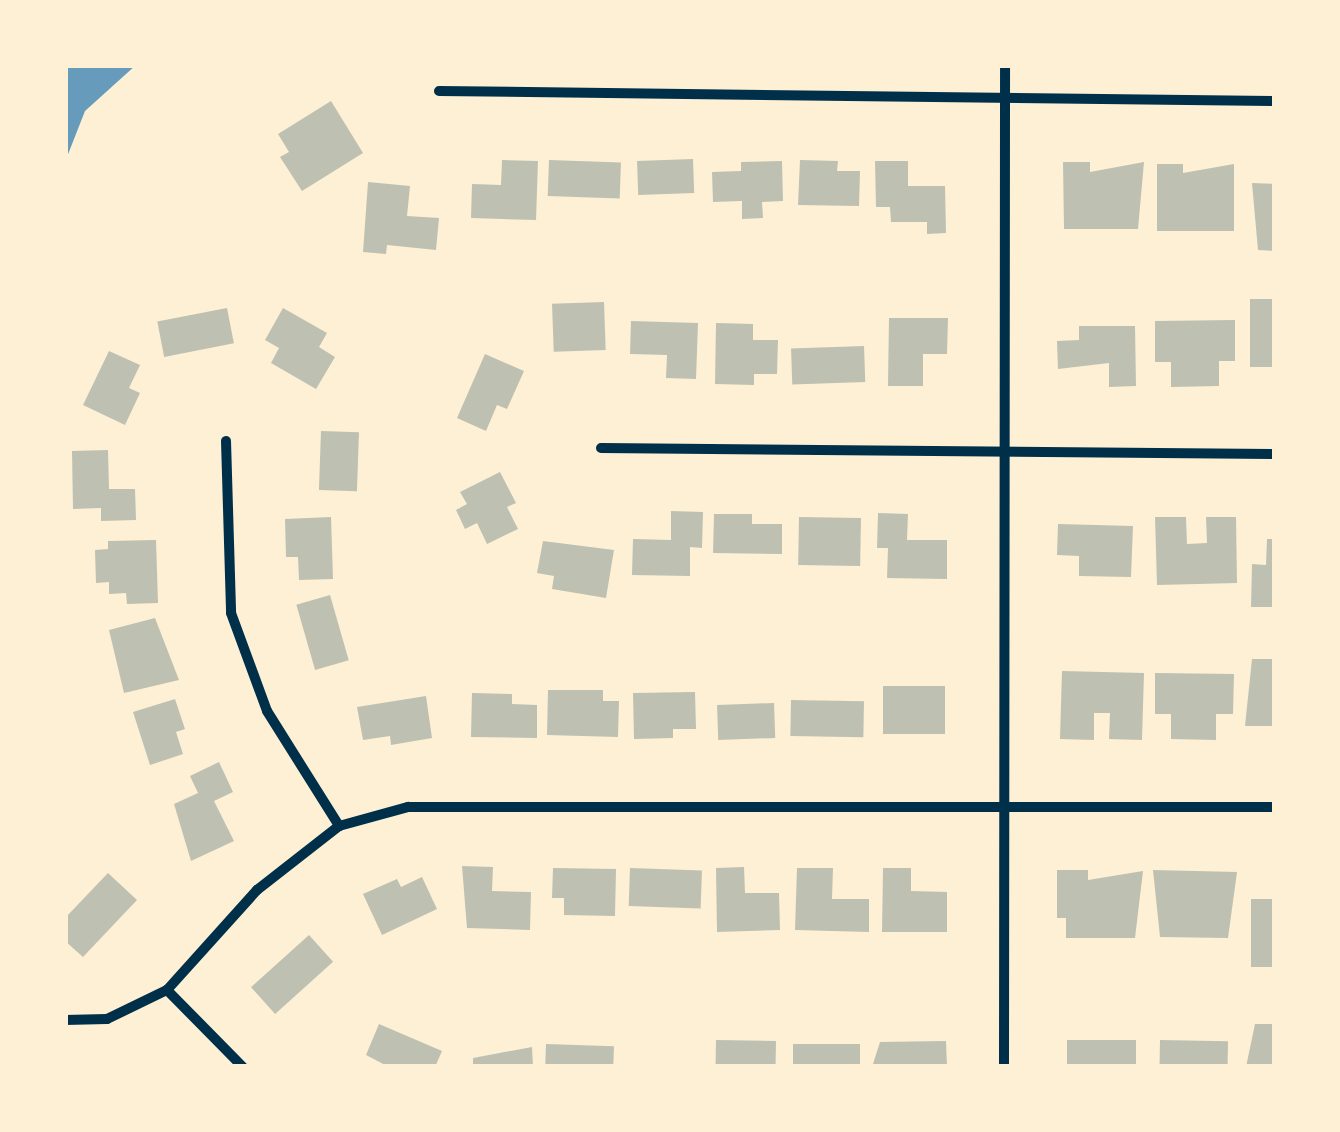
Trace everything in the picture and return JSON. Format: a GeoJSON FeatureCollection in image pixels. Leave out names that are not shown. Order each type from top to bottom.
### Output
{"type":"FeatureCollection","features":[{"type":"Feature","properties":{"kind":"street"},"geometry":{"type":"LineString","coordinates":[[1004,1067],[1006,65]]}},
{"type":"Feature","properties":{"kind":"street"},"geometry":{"type":"LineString","coordinates":[[439,91],[1275,101]]}},
{"type":"Feature","properties":{"kind":"street"},"geometry":{"type":"LineString","coordinates":[[226,441],[232,613],[267,711],[339,826]]}},
{"type":"Feature","properties":{"kind":"street"},"geometry":{"type":"LineString","coordinates":[[601,448],[1275,454]]}},
{"type":"Feature","properties":{"kind":"street"},"geometry":{"type":"LineString","coordinates":[[65,1020],[107,1019],[167,990],[257,890],[339,826],[408,806],[517,802],[1275,807]]}},
{"type":"Feature","properties":{"kind":"street"},"geometry":{"type":"LineString","coordinates":[[167,990],[243,1067]]}},
{"type":"Feature","properties":{"kind":"water"},"geometry":{"type":"Polygon","coordinates":[[[65,65],[136,65],[85,111],[65,162],[65,65]]]}},
{"type":"Feature","properties":{"kind":"building"},"geometry":{"type":"Polygon","coordinates":[[[331,101],[363,153],[302,191],[280,157],[289,152],[278,134],[331,101]]]}},
{"type":"Feature","properties":{"kind":"building"},"geometry":{"type":"Polygon","coordinates":[[[693,159],[694,193],[638,195],[637,161],[693,159]]]}},
{"type":"Feature","properties":{"kind":"building"},"geometry":{"type":"Polygon","coordinates":[[[502,160],[538,161],[536,220],[471,218],[472,184],[501,185],[502,160]]]}},
{"type":"Feature","properties":{"kind":"building"},"geometry":{"type":"Polygon","coordinates":[[[549,160],[621,163],[620,198],[548,196],[549,160]]]}},
{"type":"Feature","properties":{"kind":"building"},"geometry":{"type":"Polygon","coordinates":[[[800,160],[838,161],[837,171],[860,171],[859,206],[798,205],[800,160]]]}},
{"type":"Feature","properties":{"kind":"building"},"geometry":{"type":"Polygon","coordinates":[[[782,161],[783,201],[762,202],[763,218],[742,219],[742,201],[713,202],[712,172],[741,171],[741,162],[782,161]]]}},
{"type":"Feature","properties":{"kind":"building"},"geometry":{"type":"Polygon","coordinates":[[[875,161],[908,161],[908,186],[945,186],[946,233],[927,234],[927,222],[891,222],[890,207],[876,207],[875,161]]]}},
{"type":"Feature","properties":{"kind":"building"},"geometry":{"type":"Polygon","coordinates":[[[1063,162],[1090,162],[1090,172],[1144,162],[1138,229],[1064,229],[1063,162]]]}},
{"type":"Feature","properties":{"kind":"building"},"geometry":{"type":"Polygon","coordinates":[[[1157,164],[1183,164],[1183,173],[1234,164],[1234,231],[1157,231],[1157,164]]]}},
{"type":"Feature","properties":{"kind":"building"},"geometry":{"type":"Polygon","coordinates":[[[368,182],[410,186],[407,216],[439,218],[436,250],[387,245],[386,254],[363,252],[368,182]]]}},
{"type":"Feature","properties":{"kind":"building"},"geometry":{"type":"Polygon","coordinates":[[[1252,183],[1275,184],[1275,251],[1258,250],[1252,183]]]}},
{"type":"Feature","properties":{"kind":"building"},"geometry":{"type":"Polygon","coordinates":[[[1250,299],[1275,299],[1275,367],[1250,367],[1250,299]]]}},
{"type":"Feature","properties":{"kind":"building"},"geometry":{"type":"Polygon","coordinates":[[[604,302],[606,350],[554,352],[552,304],[604,302]]]}},
{"type":"Feature","properties":{"kind":"building"},"geometry":{"type":"Polygon","coordinates":[[[227,308],[234,343],[164,357],[157,322],[227,308]]]}},
{"type":"Feature","properties":{"kind":"building"},"geometry":{"type":"Polygon","coordinates":[[[283,308],[327,333],[319,347],[335,357],[316,389],[271,363],[279,348],[265,340],[283,308]]]}},
{"type":"Feature","properties":{"kind":"building"},"geometry":{"type":"Polygon","coordinates":[[[889,318],[948,318],[947,354],[923,354],[923,386],[888,386],[889,318]]]}},
{"type":"Feature","properties":{"kind":"building"},"geometry":{"type":"Polygon","coordinates":[[[1235,320],[1235,361],[1219,361],[1219,386],[1171,387],[1171,362],[1155,362],[1155,321],[1235,320]]]}},
{"type":"Feature","properties":{"kind":"building"},"geometry":{"type":"Polygon","coordinates":[[[631,321],[698,323],[696,379],[666,378],[667,355],[630,354],[631,321]]]}},
{"type":"Feature","properties":{"kind":"building"},"geometry":{"type":"Polygon","coordinates":[[[716,323],[753,324],[753,340],[778,340],[777,374],[754,374],[754,385],[715,384],[716,323]]]}},
{"type":"Feature","properties":{"kind":"building"},"geometry":{"type":"Polygon","coordinates":[[[1079,326],[1135,326],[1136,386],[1109,387],[1109,363],[1058,369],[1057,341],[1079,340],[1079,326]]]}},
{"type":"Feature","properties":{"kind":"building"},"geometry":{"type":"Polygon","coordinates":[[[864,346],[865,382],[792,385],[791,349],[864,346]]]}},
{"type":"Feature","properties":{"kind":"building"},"geometry":{"type":"Polygon","coordinates":[[[109,351],[140,365],[129,388],[140,393],[125,425],[83,405],[109,351]]]}},
{"type":"Feature","properties":{"kind":"building"},"geometry":{"type":"Polygon","coordinates":[[[485,354],[524,371],[507,409],[497,405],[486,431],[457,418],[485,354]]]}},
{"type":"Feature","properties":{"kind":"building"},"geometry":{"type":"Polygon","coordinates":[[[321,431],[359,432],[357,491],[319,490],[321,431]]]}},
{"type":"Feature","properties":{"kind":"building"},"geometry":{"type":"Polygon","coordinates":[[[108,450],[109,489],[135,489],[136,520],[101,521],[101,508],[73,509],[72,451],[108,450]]]}},
{"type":"Feature","properties":{"kind":"building"},"geometry":{"type":"Polygon","coordinates":[[[500,472],[516,503],[507,507],[518,529],[487,544],[477,523],[465,529],[456,510],[467,504],[460,492],[500,472]]]}},
{"type":"Feature","properties":{"kind":"building"},"geometry":{"type":"Polygon","coordinates":[[[671,511],[703,512],[702,548],[690,547],[690,576],[632,575],[633,539],[671,540],[671,511]]]}},
{"type":"Feature","properties":{"kind":"building"},"geometry":{"type":"Polygon","coordinates":[[[878,513],[908,514],[907,540],[947,540],[947,579],[887,578],[888,548],[877,548],[878,513]]]}},
{"type":"Feature","properties":{"kind":"building"},"geometry":{"type":"Polygon","coordinates":[[[714,514],[752,514],[752,524],[782,524],[782,554],[713,553],[714,514]]]}},
{"type":"Feature","properties":{"kind":"building"},"geometry":{"type":"Polygon","coordinates":[[[331,517],[333,579],[299,580],[298,557],[286,557],[285,519],[331,517]]]}},
{"type":"Feature","properties":{"kind":"building"},"geometry":{"type":"Polygon","coordinates":[[[799,517],[861,518],[860,566],[798,565],[799,517]]]}},
{"type":"Feature","properties":{"kind":"building"},"geometry":{"type":"Polygon","coordinates":[[[1155,517],[1186,517],[1187,544],[1207,543],[1206,517],[1236,517],[1237,583],[1157,585],[1155,517]]]}},
{"type":"Feature","properties":{"kind":"building"},"geometry":{"type":"Polygon","coordinates":[[[1058,524],[1133,526],[1131,577],[1079,576],[1079,556],[1057,555],[1058,524]]]}},
{"type":"Feature","properties":{"kind":"building"},"geometry":{"type":"Polygon","coordinates":[[[1267,539],[1275,539],[1275,607],[1251,607],[1252,564],[1266,565],[1267,539]]]}},
{"type":"Feature","properties":{"kind":"building"},"geometry":{"type":"Polygon","coordinates":[[[156,540],[158,603],[127,604],[126,593],[109,594],[109,582],[96,583],[95,550],[108,549],[108,541],[156,540]]]}},
{"type":"Feature","properties":{"kind":"building"},"geometry":{"type":"Polygon","coordinates":[[[543,541],[614,550],[606,598],[552,589],[554,576],[537,573],[543,541]]]}},
{"type":"Feature","properties":{"kind":"building"},"geometry":{"type":"Polygon","coordinates":[[[330,595],[349,660],[315,670],[296,605],[330,595]]]}},
{"type":"Feature","properties":{"kind":"building"},"geometry":{"type":"Polygon","coordinates":[[[155,618],[179,680],[124,693],[109,630],[155,618]]]}},
{"type":"Feature","properties":{"kind":"building"},"geometry":{"type":"Polygon","coordinates":[[[1252,659],[1275,659],[1275,726],[1245,726],[1252,659]]]}},
{"type":"Feature","properties":{"kind":"building"},"geometry":{"type":"Polygon","coordinates":[[[1062,671],[1144,673],[1142,740],[1109,739],[1110,713],[1094,713],[1094,740],[1060,739],[1062,671]]]}},
{"type":"Feature","properties":{"kind":"building"},"geometry":{"type":"Polygon","coordinates":[[[1155,673],[1234,674],[1233,714],[1216,714],[1216,740],[1171,739],[1171,714],[1155,714],[1155,673]]]}},
{"type":"Feature","properties":{"kind":"building"},"geometry":{"type":"Polygon","coordinates":[[[883,686],[945,686],[945,734],[883,734],[883,686]]]}},
{"type":"Feature","properties":{"kind":"building"},"geometry":{"type":"Polygon","coordinates":[[[548,690],[603,690],[603,701],[619,701],[618,737],[547,735],[548,690]]]}},
{"type":"Feature","properties":{"kind":"building"},"geometry":{"type":"Polygon","coordinates":[[[695,692],[696,729],[673,729],[673,738],[634,739],[633,693],[695,692]]]}},
{"type":"Feature","properties":{"kind":"building"},"geometry":{"type":"Polygon","coordinates":[[[472,693],[512,694],[512,704],[537,705],[537,738],[471,737],[472,693]]]}},
{"type":"Feature","properties":{"kind":"building"},"geometry":{"type":"Polygon","coordinates":[[[426,696],[432,738],[391,745],[390,736],[363,740],[357,707],[426,696]]]}},
{"type":"Feature","properties":{"kind":"building"},"geometry":{"type":"Polygon","coordinates":[[[175,699],[185,729],[176,732],[183,754],[150,765],[133,712],[175,699]]]}},
{"type":"Feature","properties":{"kind":"building"},"geometry":{"type":"Polygon","coordinates":[[[791,700],[864,701],[863,737],[790,736],[791,700]]]}},
{"type":"Feature","properties":{"kind":"building"},"geometry":{"type":"Polygon","coordinates":[[[774,703],[775,738],[718,740],[717,705],[774,703]]]}},
{"type":"Feature","properties":{"kind":"building"},"geometry":{"type":"Polygon","coordinates":[[[219,762],[233,792],[214,801],[234,841],[191,861],[174,804],[198,793],[190,776],[219,762]]]}},
{"type":"Feature","properties":{"kind":"building"},"geometry":{"type":"Polygon","coordinates":[[[462,866],[493,867],[492,891],[531,892],[530,930],[467,928],[462,866]]]}},
{"type":"Feature","properties":{"kind":"building"},"geometry":{"type":"Polygon","coordinates":[[[744,867],[745,893],[779,893],[780,930],[717,932],[716,868],[744,867]]]}},
{"type":"Feature","properties":{"kind":"building"},"geometry":{"type":"Polygon","coordinates":[[[553,868],[616,869],[615,916],[564,915],[564,898],[552,898],[553,868]]]}},
{"type":"Feature","properties":{"kind":"building"},"geometry":{"type":"Polygon","coordinates":[[[630,868],[702,871],[701,908],[629,906],[630,868]]]}},
{"type":"Feature","properties":{"kind":"building"},"geometry":{"type":"Polygon","coordinates":[[[797,868],[833,868],[832,899],[869,899],[869,932],[795,930],[797,868]]]}},
{"type":"Feature","properties":{"kind":"building"},"geometry":{"type":"Polygon","coordinates":[[[883,868],[911,868],[911,891],[947,892],[947,932],[882,932],[883,868]]]}},
{"type":"Feature","properties":{"kind":"building"},"geometry":{"type":"Polygon","coordinates":[[[1057,870],[1088,870],[1088,880],[1143,871],[1135,938],[1066,938],[1066,918],[1057,918],[1057,870]]]}},
{"type":"Feature","properties":{"kind":"building"},"geometry":{"type":"Polygon","coordinates":[[[1153,870],[1237,872],[1228,938],[1160,937],[1153,870]]]}},
{"type":"Feature","properties":{"kind":"building"},"geometry":{"type":"Polygon","coordinates":[[[108,873],[137,900],[83,957],[65,941],[67,916],[108,873]]]}},
{"type":"Feature","properties":{"kind":"building"},"geometry":{"type":"Polygon","coordinates":[[[422,877],[437,909],[382,935],[363,894],[397,879],[401,887],[422,877]]]}},
{"type":"Feature","properties":{"kind":"building"},"geometry":{"type":"Polygon","coordinates":[[[1251,899],[1275,899],[1275,967],[1251,967],[1251,899]]]}},
{"type":"Feature","properties":{"kind":"building"},"geometry":{"type":"Polygon","coordinates":[[[309,935],[333,962],[275,1014],[251,987],[309,935]]]}},
{"type":"Feature","properties":{"kind":"building"},"geometry":{"type":"Polygon","coordinates":[[[379,1024],[442,1051],[435,1067],[389,1067],[366,1055],[379,1024]]]}},
{"type":"Feature","properties":{"kind":"building"},"geometry":{"type":"Polygon","coordinates":[[[1255,1024],[1275,1024],[1275,1067],[1246,1067],[1255,1024]]]}},
{"type":"Feature","properties":{"kind":"building"},"geometry":{"type":"Polygon","coordinates":[[[716,1040],[776,1041],[776,1067],[716,1067],[716,1040]]]}},
{"type":"Feature","properties":{"kind":"building"},"geometry":{"type":"Polygon","coordinates":[[[1067,1040],[1136,1040],[1136,1067],[1067,1067],[1067,1040]]]}},
{"type":"Feature","properties":{"kind":"building"},"geometry":{"type":"Polygon","coordinates":[[[1160,1040],[1228,1041],[1228,1067],[1160,1067],[1160,1040]]]}},
{"type":"Feature","properties":{"kind":"building"},"geometry":{"type":"Polygon","coordinates":[[[946,1041],[947,1067],[872,1067],[880,1042],[946,1041]]]}},
{"type":"Feature","properties":{"kind":"building"},"geometry":{"type":"Polygon","coordinates":[[[546,1044],[614,1046],[613,1067],[545,1067],[546,1044]]]}},
{"type":"Feature","properties":{"kind":"building"},"geometry":{"type":"Polygon","coordinates":[[[793,1044],[860,1044],[860,1067],[793,1067],[793,1044]]]}},
{"type":"Feature","properties":{"kind":"building"},"geometry":{"type":"Polygon","coordinates":[[[532,1047],[533,1067],[473,1067],[473,1058],[532,1047]]]}}]}
